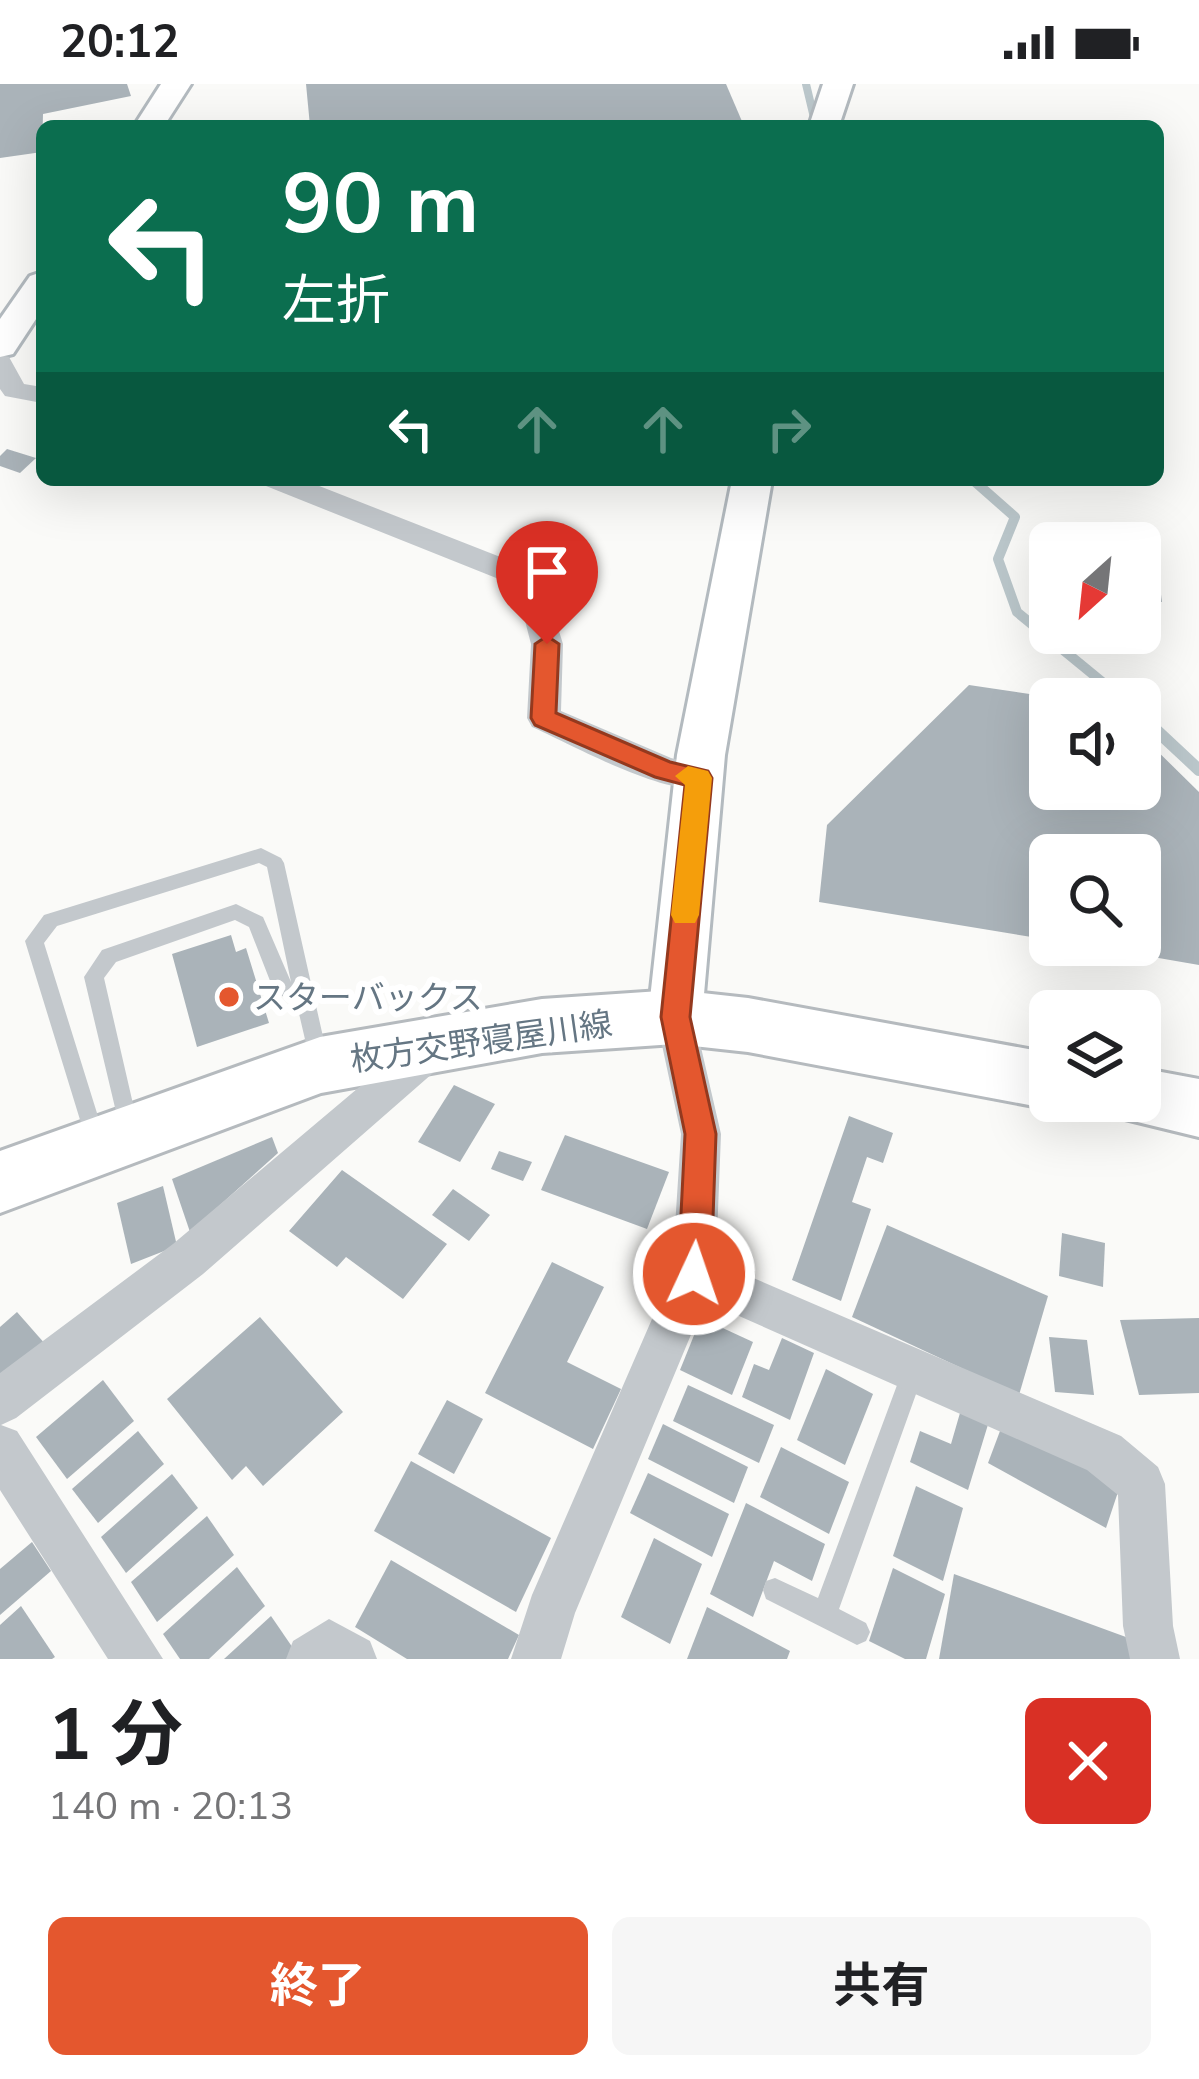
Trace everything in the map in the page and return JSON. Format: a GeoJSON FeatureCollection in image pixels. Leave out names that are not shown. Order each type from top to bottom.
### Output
{"type":"FeatureCollection","features":[{"type":"Feature","properties":{"kind":"main road","name":"枚方交野寝屋川線"},"geometry":{"type":"LineString","coordinates":[[0,1182],[320,1065],[542,1026],[675,1017],[748,1025],[1029,1077]]}},
{"type":"Feature","properties":{"kind":"main road"},"geometry":{"type":"LineString","coordinates":[[1161,1101],[1199,1108]]}},
{"type":"Feature","properties":{"kind":"street"},"geometry":{"type":"LineString","coordinates":[[153,120],[176,84]]}},
{"type":"Feature","properties":{"kind":"street"},"geometry":{"type":"LineString","coordinates":[[826,120],[838,84]]}},
{"type":"Feature","properties":{"kind":"street"},"geometry":{"type":"LineString","coordinates":[[0,278],[36,281]]}},
{"type":"Feature","properties":{"kind":"street"},"geometry":{"type":"LineString","coordinates":[[0,346],[36,291]]}},
{"type":"Feature","properties":{"kind":"street"},"geometry":{"type":"LineString","coordinates":[[0,363],[14,390],[36,394]]}},
{"type":"Feature","properties":{"kind":"street"},"geometry":{"type":"LineString","coordinates":[[292,486],[530,580],[547,644],[544,718],[664,770],[699,778]]}},
{"type":"Feature","properties":{"kind":"street"},"geometry":{"type":"LineString","coordinates":[[536,1659],[550,1613],[694,1274],[701,1134],[675,1017],[699,778],[751,486]]}},
{"type":"Feature","properties":{"kind":"street"},"geometry":{"type":"LineString","coordinates":[[0,1402],[188,1259],[438,1045]]}},
{"type":"Feature","properties":{"kind":"street"},"geometry":{"type":"LineString","coordinates":[[694,1274],[1104,1453],[1141,1484],[1148,1626],[1155,1659]]}},
{"type":"Feature","properties":{"kind":"street"},"geometry":{"type":"LineString","coordinates":[[0,1448],[138,1659]]}},
{"type":"Feature","properties":{"kind":"street"},"geometry":{"type":"LineString","coordinates":[[311,1659],[329,1644],[352,1659]]}},
{"type":"Feature","properties":{"kind":"lane"},"geometry":{"type":"LineString","coordinates":[[114,1141],[34,940],[51,920],[261,855],[275,862],[320,1065]]}},
{"type":"Feature","properties":{"kind":"lane"},"geometry":{"type":"LineString","coordinates":[[114,1141],[94,977],[109,956],[236,912],[256,922],[281,986],[305,1001]]}},
{"type":"Feature","properties":{"kind":"lane"},"geometry":{"type":"LineString","coordinates":[[824,1615],[914,1369]]}},
{"type":"Feature","properties":{"kind":"lane"},"geometry":{"type":"LineString","coordinates":[[775,1590],[857,1632]]}},
{"type":"Feature","properties":{"kind":"building"},"geometry":{"type":"Polygon","coordinates":[[[0,84],[127,84],[131,96],[43,114],[43,120],[36,120],[36,153],[0,158],[0,84]]]}},
{"type":"Feature","properties":{"kind":"building"},"geometry":{"type":"Polygon","coordinates":[[[306,84],[726,84],[741,120],[309,120],[306,84]]]}},
{"type":"Feature","properties":{"kind":"building"},"geometry":{"type":"Polygon","coordinates":[[[7,449],[36,458],[20,473],[0,466],[0,456],[7,449]]]}},
{"type":"Feature","properties":{"kind":"building"},"geometry":{"type":"Polygon","coordinates":[[[969,685],[1029,694],[1029,810],[1161,810],[1161,755],[1199,792],[1199,965],[1161,958],[1161,834],[1029,834],[1029,937],[819,902],[827,825],[969,685]]]}},
{"type":"Feature","properties":{"kind":"building"},"geometry":{"type":"Polygon","coordinates":[[[231,935],[236,952],[246,948],[269,1023],[197,1047],[172,954],[231,935]]]}},
{"type":"Feature","properties":{"kind":"building"},"geometry":{"type":"Polygon","coordinates":[[[454,1085],[495,1104],[460,1162],[418,1142],[454,1085]]]}},
{"type":"Feature","properties":{"kind":"building"},"geometry":{"type":"Polygon","coordinates":[[[849,1116],[893,1133],[883,1163],[867,1157],[852,1202],[871,1209],[841,1301],[792,1280],[849,1116]]]}},
{"type":"Feature","properties":{"kind":"building"},"geometry":{"type":"Polygon","coordinates":[[[565,1135],[669,1172],[647,1229],[541,1190],[565,1135]]]}},
{"type":"Feature","properties":{"kind":"building"},"geometry":{"type":"Polygon","coordinates":[[[272,1137],[278,1153],[190,1232],[172,1179],[272,1137]]]}},
{"type":"Feature","properties":{"kind":"building"},"geometry":{"type":"Polygon","coordinates":[[[499,1151],[532,1162],[523,1181],[491,1169],[499,1151]]]}},
{"type":"Feature","properties":{"kind":"building"},"geometry":{"type":"Polygon","coordinates":[[[342,1170],[447,1244],[403,1299],[346,1257],[337,1267],[289,1231],[342,1170]]]}},
{"type":"Feature","properties":{"kind":"building"},"geometry":{"type":"Polygon","coordinates":[[[163,1186],[177,1246],[131,1264],[117,1203],[163,1186]]]}},
{"type":"Feature","properties":{"kind":"building"},"geometry":{"type":"Polygon","coordinates":[[[453,1189],[490,1215],[469,1241],[432,1215],[453,1189]]]}},
{"type":"Feature","properties":{"kind":"building"},"geometry":{"type":"Polygon","coordinates":[[[887,1225],[1048,1296],[1019,1395],[852,1317],[887,1225]]]}},
{"type":"Feature","properties":{"kind":"building"},"geometry":{"type":"Polygon","coordinates":[[[1062,1233],[1105,1243],[1103,1287],[1059,1276],[1062,1233]]]}},
{"type":"Feature","properties":{"kind":"building"},"geometry":{"type":"Polygon","coordinates":[[[552,1262],[604,1287],[567,1362],[621,1389],[593,1449],[485,1393],[552,1262]]]}},
{"type":"Feature","properties":{"kind":"building"},"geometry":{"type":"Polygon","coordinates":[[[17,1312],[46,1345],[0,1386],[0,1327],[17,1312]]]}},
{"type":"Feature","properties":{"kind":"building"},"geometry":{"type":"Polygon","coordinates":[[[260,1317],[343,1412],[263,1486],[246,1466],[232,1480],[167,1399],[260,1317]]]}},
{"type":"Feature","properties":{"kind":"building"},"geometry":{"type":"Polygon","coordinates":[[[701,1318],[753,1342],[732,1395],[680,1370],[701,1318]]]}},
{"type":"Feature","properties":{"kind":"building"},"geometry":{"type":"Polygon","coordinates":[[[1199,1318],[1199,1393],[1139,1395],[1120,1320],[1199,1318]]]}},
{"type":"Feature","properties":{"kind":"building"},"geometry":{"type":"Polygon","coordinates":[[[1049,1337],[1087,1340],[1094,1395],[1055,1392],[1049,1337]]]}},
{"type":"Feature","properties":{"kind":"building"},"geometry":{"type":"Polygon","coordinates":[[[782,1338],[814,1353],[790,1420],[742,1397],[754,1364],[769,1370],[782,1338]]]}},
{"type":"Feature","properties":{"kind":"building"},"geometry":{"type":"Polygon","coordinates":[[[826,1369],[873,1394],[845,1465],[797,1440],[826,1369]]]}},
{"type":"Feature","properties":{"kind":"building"},"geometry":{"type":"Polygon","coordinates":[[[103,1380],[134,1421],[67,1479],[36,1437],[103,1380]]]}},
{"type":"Feature","properties":{"kind":"building"},"geometry":{"type":"Polygon","coordinates":[[[688,1385],[774,1425],[759,1463],[673,1421],[688,1385]]]}},
{"type":"Feature","properties":{"kind":"building"},"geometry":{"type":"Polygon","coordinates":[[[447,1400],[483,1419],[454,1474],[418,1454],[447,1400]]]}},
{"type":"Feature","properties":{"kind":"building"},"geometry":{"type":"Polygon","coordinates":[[[962,1406],[990,1418],[968,1490],[910,1462],[920,1431],[951,1444],[962,1406]]]}},
{"type":"Feature","properties":{"kind":"building"},"geometry":{"type":"Polygon","coordinates":[[[1003,1423],[1120,1486],[1106,1528],[988,1463],[1003,1423]]]}},
{"type":"Feature","properties":{"kind":"building"},"geometry":{"type":"Polygon","coordinates":[[[663,1424],[748,1467],[734,1503],[648,1459],[663,1424]]]}},
{"type":"Feature","properties":{"kind":"building"},"geometry":{"type":"Polygon","coordinates":[[[138,1431],[164,1464],[98,1523],[72,1489],[138,1431]]]}},
{"type":"Feature","properties":{"kind":"building"},"geometry":{"type":"Polygon","coordinates":[[[781,1447],[849,1482],[829,1534],[760,1497],[781,1447]]]}},
{"type":"Feature","properties":{"kind":"building"},"geometry":{"type":"Polygon","coordinates":[[[411,1461],[551,1538],[516,1612],[374,1531],[411,1461]]]}},
{"type":"Feature","properties":{"kind":"building"},"geometry":{"type":"Polygon","coordinates":[[[648,1473],[729,1514],[712,1557],[630,1513],[648,1473]]]}},
{"type":"Feature","properties":{"kind":"building"},"geometry":{"type":"Polygon","coordinates":[[[172,1474],[198,1508],[126,1573],[101,1537],[172,1474]]]}},
{"type":"Feature","properties":{"kind":"building"},"geometry":{"type":"Polygon","coordinates":[[[916,1486],[963,1508],[943,1581],[893,1556],[916,1486]]]}},
{"type":"Feature","properties":{"kind":"building"},"geometry":{"type":"Polygon","coordinates":[[[746,1503],[825,1544],[812,1581],[774,1561],[753,1617],[710,1594],[746,1503]]]}},
{"type":"Feature","properties":{"kind":"building"},"geometry":{"type":"Polygon","coordinates":[[[207,1516],[234,1555],[157,1622],[131,1582],[207,1516]]]}},
{"type":"Feature","properties":{"kind":"building"},"geometry":{"type":"Polygon","coordinates":[[[654,1538],[702,1564],[670,1644],[621,1617],[654,1538]]]}},
{"type":"Feature","properties":{"kind":"building"},"geometry":{"type":"Polygon","coordinates":[[[32,1542],[51,1571],[0,1615],[0,1569],[32,1542]]]}},
{"type":"Feature","properties":{"kind":"building"},"geometry":{"type":"Polygon","coordinates":[[[391,1560],[519,1635],[508,1659],[407,1659],[355,1627],[391,1560]]]}},
{"type":"Feature","properties":{"kind":"building"},"geometry":{"type":"Polygon","coordinates":[[[237,1567],[265,1606],[209,1659],[180,1659],[163,1634],[237,1567]]]}},
{"type":"Feature","properties":{"kind":"building"},"geometry":{"type":"Polygon","coordinates":[[[893,1568],[945,1594],[926,1659],[905,1659],[869,1641],[893,1568]]]}},
{"type":"Feature","properties":{"kind":"building"},"geometry":{"type":"Polygon","coordinates":[[[954,1574],[1145,1644],[1143,1659],[939,1659],[954,1574]]]}},
{"type":"Feature","properties":{"kind":"building"},"geometry":{"type":"Polygon","coordinates":[[[21,1606],[52,1659],[0,1659],[0,1625],[21,1606]]]}},
{"type":"Feature","properties":{"kind":"building"},"geometry":{"type":"Polygon","coordinates":[[[707,1607],[790,1651],[787,1659],[687,1659],[707,1607]]]}},
{"type":"Feature","properties":{"kind":"building"},"geometry":{"type":"Polygon","coordinates":[[[271,1616],[295,1651],[287,1659],[224,1659],[271,1616]]]}},
{"type":"Feature","properties":{"kind":"waterway"},"geometry":{"type":"LineString","coordinates":[[806,84],[815,120]]}},
{"type":"Feature","properties":{"kind":"waterway"},"geometry":{"type":"LineString","coordinates":[[980,486],[1015,517],[998,559],[1017,612],[1097,678]]}},
{"type":"Feature","properties":{"kind":"waterway"},"geometry":{"type":"LineString","coordinates":[[1161,735],[1199,770]]}},
{"type":"Feature","properties":{"kind":"slow traffic"},"geometry":{"type":"LineString","coordinates":[[685,915],[699,778],[688,776]]}},
{"type":"Feature","properties":{"kind":"place","name":"スターバックス"},"geometry":{"type":"Point","coordinates":[229,997]}},
{"type":"Feature","properties":{"kind":"route"},"geometry":{"type":"LineString","coordinates":[[547,644],[544,718],[664,770],[699,778],[675,1017],[701,1134],[694,1274]]}}]}
